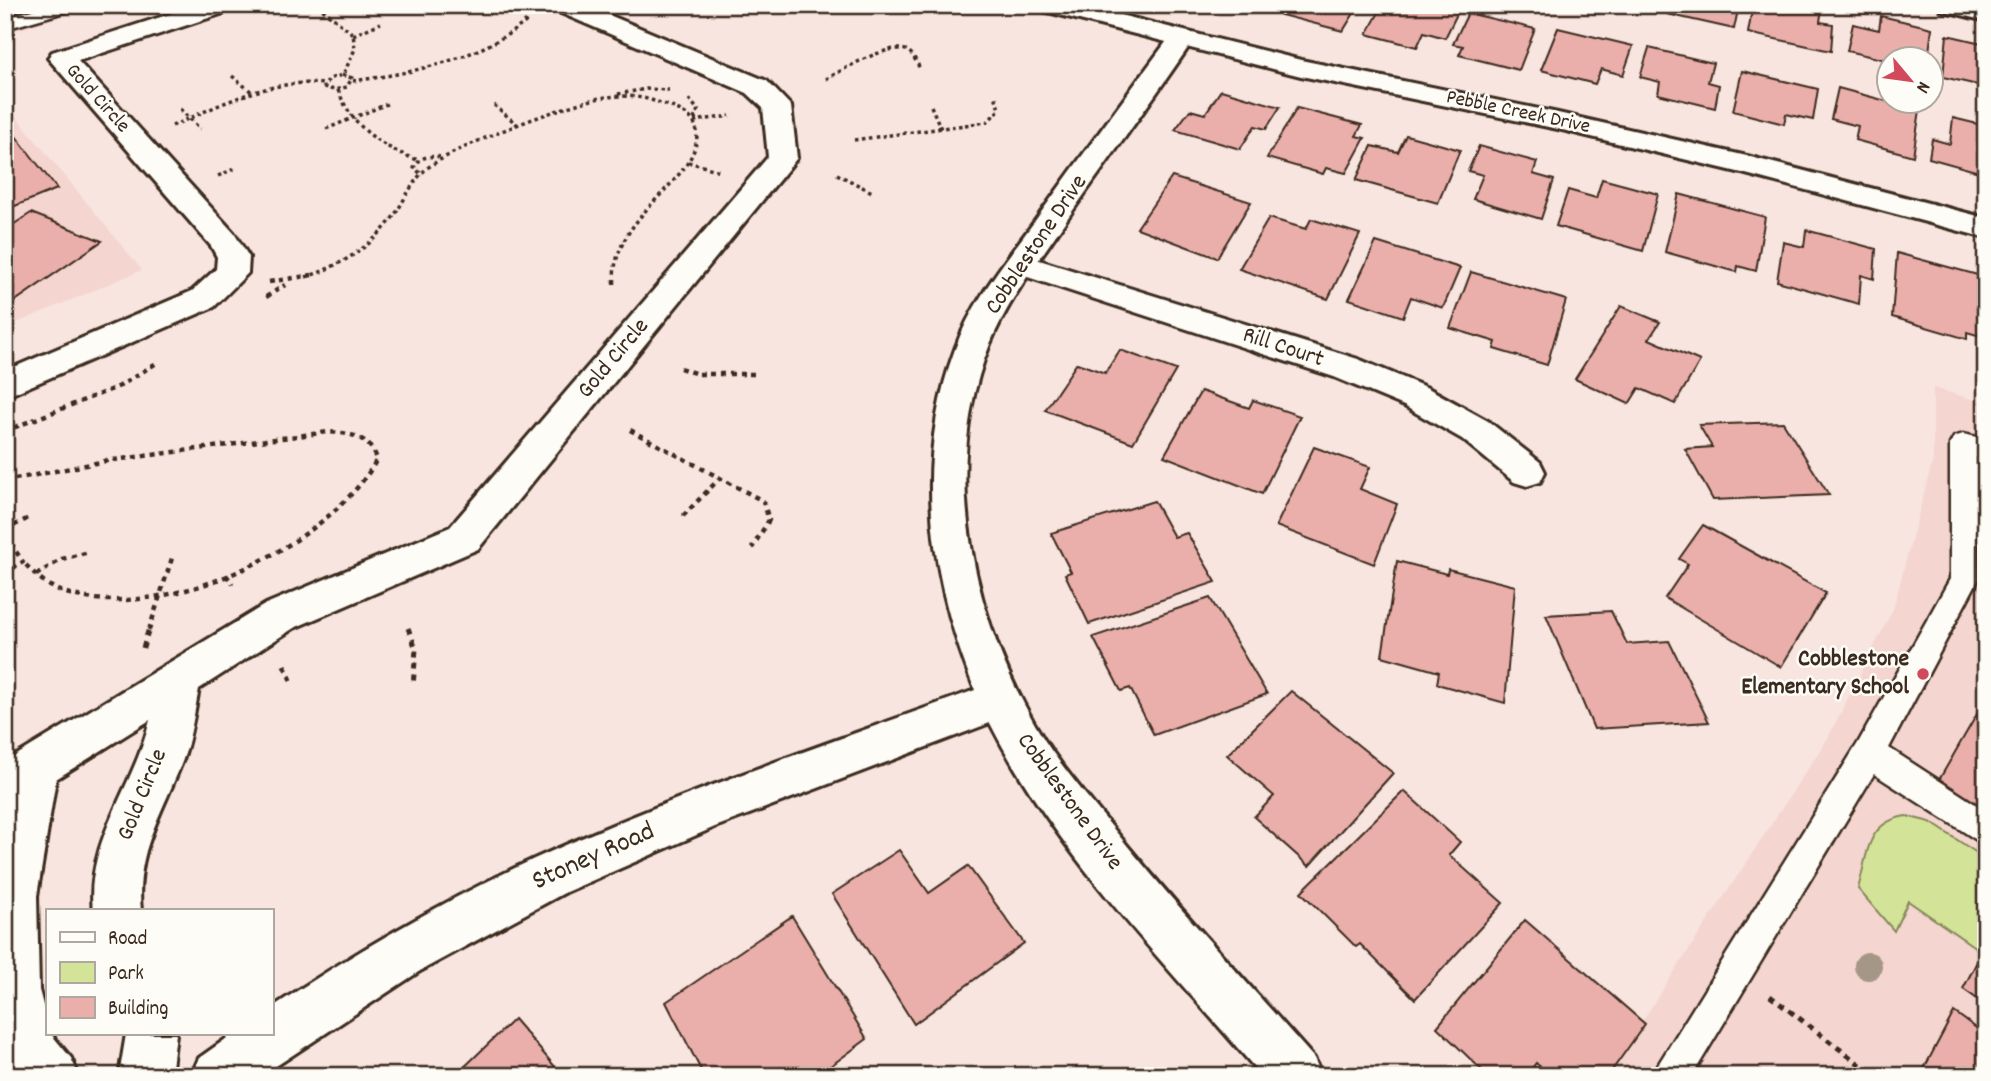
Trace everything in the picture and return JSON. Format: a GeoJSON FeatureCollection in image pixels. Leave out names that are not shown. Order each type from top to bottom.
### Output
{"type":"FeatureCollection","features":[{"type":"Feature","properties":{"kind":"street","name":"Gold Circle"},"geometry":{"type":"LineString","coordinates":[[224,5],[61,58],[223,240],[233,257],[230,276]]}},
{"type":"Feature","properties":{"kind":"street","name":"Gold Circle"},"geometry":{"type":"LineString","coordinates":[[53,1076],[29,1047],[14,990],[13,896],[21,777],[280,616],[464,538],[783,158],[777,106],[757,87],[564,5]]}},
{"type":"Feature","properties":{"kind":"street","name":"Pebble Creek Drive"},"geometry":{"type":"LineString","coordinates":[[1049,5],[1301,68],[1676,148],[1986,228]]}},
{"type":"Feature","properties":{"kind":"street"},"geometry":{"type":"LineString","coordinates":[[1950,5],[1986,13]]}},
{"type":"Feature","properties":{"kind":"street","name":"Cobblestone Drive"},"geometry":{"type":"LineString","coordinates":[[1181,39],[990,310],[958,387],[948,434],[946,492],[952,545],[963,600],[1000,699],[1034,761],[1115,869],[1296,1076]]}},
{"type":"Feature","properties":{"kind":"street","name":"Rill Court"},"geometry":{"type":"LineString","coordinates":[[1020,264],[1346,368],[1416,397],[1475,430],[1527,472]]}},
{"type":"Feature","properties":{"kind":"street"},"geometry":{"type":"LineString","coordinates":[[5,385],[203,299],[230,276]]}},
{"type":"Feature","properties":{"kind":"street","name":"Gold Circle"},"geometry":{"type":"LineString","coordinates":[[117,909],[114,895],[121,845],[160,761],[180,680]]}},
{"type":"Feature","properties":{"kind":"street","name":"Stoney Road"},"geometry":{"type":"LineString","coordinates":[[273,1035],[398,956],[517,892],[680,820],[1000,699]]}},
{"type":"Feature","properties":{"kind":"street"},"geometry":{"type":"LineString","coordinates":[[145,1076],[151,1036]]}},
{"type":"Feature","properties":{"kind":"street","name":"Stoney Road"},"geometry":{"type":"LineString","coordinates":[[217,1076],[272,1036]]}},
{"type":"Feature","properties":{"kind":"lane"},"geometry":{"type":"LineString","coordinates":[[5,24],[69,5]]}},
{"type":"Feature","properties":{"kind":"lane"},"geometry":{"type":"LineString","coordinates":[[1670,1076],[1869,753],[1964,580],[1963,443],[1986,449]]}},
{"type":"Feature","properties":{"kind":"lane"},"geometry":{"type":"LineString","coordinates":[[1869,753],[1986,830]]}},
{"type":"Feature","properties":{"kind":"path"},"geometry":{"type":"LineString","coordinates":[[317,5],[339,20],[353,35],[355,49],[343,75]]}},
{"type":"Feature","properties":{"kind":"path"},"geometry":{"type":"LineString","coordinates":[[324,84],[329,90],[338,90],[353,81],[412,72],[448,60],[515,30],[529,16]]}},
{"type":"Feature","properties":{"kind":"path"},"geometry":{"type":"LineString","coordinates":[[353,35],[381,23]]}},
{"type":"Feature","properties":{"kind":"path"},"geometry":{"type":"LineString","coordinates":[[826,79],[891,49],[910,52],[920,69]]}},
{"type":"Feature","properties":{"kind":"path"},"geometry":{"type":"LineString","coordinates":[[190,118],[253,94],[293,84],[324,84],[329,79],[343,75],[353,81]]}},
{"type":"Feature","properties":{"kind":"path"},"geometry":{"type":"LineString","coordinates":[[232,76],[253,94]]}},
{"type":"Feature","properties":{"kind":"path"},"geometry":{"type":"LineString","coordinates":[[230,276],[286,284],[340,261],[382,232],[421,173],[444,157],[560,106],[646,89],[674,92]]}},
{"type":"Feature","properties":{"kind":"path"},"geometry":{"type":"LineString","coordinates":[[338,90],[352,118],[390,149],[418,160]]}},
{"type":"Feature","properties":{"kind":"path"},"geometry":{"type":"LineString","coordinates":[[854,141],[987,122],[999,110],[995,94]]}},
{"type":"Feature","properties":{"kind":"path"},"geometry":{"type":"LineString","coordinates":[[613,95],[666,104],[679,110],[693,122],[698,141],[692,158],[625,233],[612,272],[614,284]]}},
{"type":"Feature","properties":{"kind":"path"},"geometry":{"type":"LineString","coordinates":[[685,97],[698,110],[693,122]]}},
{"type":"Feature","properties":{"kind":"path"},"geometry":{"type":"LineString","coordinates":[[326,129],[387,104]]}},
{"type":"Feature","properties":{"kind":"path"},"geometry":{"type":"LineString","coordinates":[[494,105],[519,126]]}},
{"type":"Feature","properties":{"kind":"path"},"geometry":{"type":"LineString","coordinates":[[931,106],[942,129]]}},
{"type":"Feature","properties":{"kind":"path"},"geometry":{"type":"LineString","coordinates":[[180,109],[200,129]]}},
{"type":"Feature","properties":{"kind":"path"},"geometry":{"type":"LineString","coordinates":[[421,173],[414,168],[418,160],[427,156],[444,157]]}},
{"type":"Feature","properties":{"kind":"path"},"geometry":{"type":"LineString","coordinates":[[837,174],[874,193]]}},
{"type":"Feature","properties":{"kind":"path"},"geometry":{"type":"LineString","coordinates":[[680,369],[697,374],[755,374]]}},
{"type":"Feature","properties":{"kind":"path"},"geometry":{"type":"LineString","coordinates":[[630,430],[759,498],[769,510],[766,529],[752,548]]}},
{"type":"Feature","properties":{"kind":"path"},"geometry":{"type":"LineString","coordinates":[[5,481],[106,461],[302,435],[348,433],[370,444],[377,459],[364,486],[354,497],[310,529],[226,575],[182,592],[133,598],[57,590],[23,562],[5,535]]}},
{"type":"Feature","properties":{"kind":"path"},"geometry":{"type":"LineString","coordinates":[[683,516],[702,493],[721,477]]}},
{"type":"Feature","properties":{"kind":"path"},"geometry":{"type":"LineString","coordinates":[[5,530],[29,518]]}},
{"type":"Feature","properties":{"kind":"path"},"geometry":{"type":"LineString","coordinates":[[36,575],[62,559],[89,552]]}},
{"type":"Feature","properties":{"kind":"path"},"geometry":{"type":"LineString","coordinates":[[125,713],[158,595],[173,555]]}},
{"type":"Feature","properties":{"kind":"path"},"geometry":{"type":"LineString","coordinates":[[5,573],[23,562]]}},
{"type":"Feature","properties":{"kind":"path"},"geometry":{"type":"LineString","coordinates":[[226,575],[233,584]]}},
{"type":"Feature","properties":{"kind":"path"},"geometry":{"type":"LineString","coordinates":[[408,628],[416,649],[413,685]]}},
{"type":"Feature","properties":{"kind":"path"},"geometry":{"type":"LineString","coordinates":[[1735,970],[1875,1076]]}},
{"type":"Feature","properties":{"kind":"shaded area"},"geometry":{"type":"Polygon","coordinates":[[[5,5],[97,5],[5,34],[5,5]]]}},
{"type":"Feature","properties":{"kind":"shaded area"},"geometry":{"type":"Polygon","coordinates":[[[5,103],[142,270],[5,328],[5,103]]]}},
{"type":"Feature","properties":{"kind":"shaded area","name":"Cobblestone Elementary School"},"geometry":{"type":"Polygon","coordinates":[[[1933,388],[1986,403],[1986,1076],[1606,1076],[1828,738],[1893,609],[1933,460],[1933,388]]]}},
{"type":"Feature","properties":{"kind":"green space"},"geometry":{"type":"Polygon","coordinates":[[[1906,816],[1930,822],[1986,859],[1986,944],[1982,952],[1908,901],[1894,931],[1858,889],[1867,852],[1876,833],[1893,819],[1906,816]]]}},
{"type":"Feature","properties":{"kind":"building"},"geometry":{"type":"Polygon","coordinates":[[[1288,5],[1359,5],[1343,31],[1281,15],[1288,5]]]}},
{"type":"Feature","properties":{"kind":"building"},"geometry":{"type":"Polygon","coordinates":[[[1383,5],[1430,5],[1458,12],[1445,38],[1424,32],[1417,47],[1367,34],[1383,5]]]}},
{"type":"Feature","properties":{"kind":"building"},"geometry":{"type":"Polygon","coordinates":[[[1670,5],[1739,5],[1734,29],[1667,14],[1670,5]]]}},
{"type":"Feature","properties":{"kind":"building"},"geometry":{"type":"Polygon","coordinates":[[[1753,5],[1822,8],[1820,22],[1833,24],[1831,51],[1748,33],[1753,5]]]}},
{"type":"Feature","properties":{"kind":"building"},"geometry":{"type":"Polygon","coordinates":[[[1468,13],[1535,29],[1519,70],[1459,55],[1463,46],[1453,44],[1468,13]]]}},
{"type":"Feature","properties":{"kind":"building"},"geometry":{"type":"Polygon","coordinates":[[[1881,16],[1932,28],[1930,46],[1876,46],[1876,58],[1847,51],[1853,24],[1879,30],[1881,16]]]}},
{"type":"Feature","properties":{"kind":"building"},"geometry":{"type":"Polygon","coordinates":[[[1558,28],[1633,46],[1623,75],[1601,69],[1595,84],[1541,70],[1558,28]]]}},
{"type":"Feature","properties":{"kind":"building"},"geometry":{"type":"Polygon","coordinates":[[[1947,35],[1986,44],[1986,87],[1946,78],[1947,35]]]}},
{"type":"Feature","properties":{"kind":"building"},"geometry":{"type":"Polygon","coordinates":[[[1649,48],[1713,63],[1708,82],[1719,85],[1715,108],[1658,94],[1660,82],[1640,77],[1649,48]]]}},
{"type":"Feature","properties":{"kind":"building"},"geometry":{"type":"Polygon","coordinates":[[[1742,71],[1818,89],[1813,120],[1786,114],[1784,124],[1733,111],[1742,71]]]}},
{"type":"Feature","properties":{"kind":"building"},"geometry":{"type":"Polygon","coordinates":[[[1838,88],[1876,98],[1876,116],[1919,116],[1913,156],[1855,140],[1858,126],[1831,119],[1838,88]]]}},
{"type":"Feature","properties":{"kind":"building"},"geometry":{"type":"Polygon","coordinates":[[[1221,90],[1280,107],[1266,129],[1255,126],[1240,149],[1175,130],[1190,110],[1205,114],[1221,90]]]}},
{"type":"Feature","properties":{"kind":"building"},"geometry":{"type":"Polygon","coordinates":[[[1297,108],[1362,125],[1356,136],[1365,138],[1346,173],[1326,168],[1323,174],[1267,158],[1297,108]]]}},
{"type":"Feature","properties":{"kind":"building"},"geometry":{"type":"Polygon","coordinates":[[[1953,118],[1986,126],[1986,174],[1929,158],[1932,139],[1950,144],[1953,118]]]}},
{"type":"Feature","properties":{"kind":"building"},"geometry":{"type":"Polygon","coordinates":[[[8,126],[57,189],[5,210],[5,127],[8,126]]]}},
{"type":"Feature","properties":{"kind":"building"},"geometry":{"type":"Polygon","coordinates":[[[1406,135],[1460,150],[1438,203],[1356,180],[1372,146],[1398,152],[1406,135]]]}},
{"type":"Feature","properties":{"kind":"building"},"geometry":{"type":"Polygon","coordinates":[[[1479,146],[1537,162],[1533,174],[1554,180],[1541,219],[1473,199],[1483,175],[1468,171],[1479,146]]]}},
{"type":"Feature","properties":{"kind":"building"},"geometry":{"type":"Polygon","coordinates":[[[1172,177],[1251,202],[1217,258],[1137,228],[1172,177]]]}},
{"type":"Feature","properties":{"kind":"building"},"geometry":{"type":"Polygon","coordinates":[[[1602,179],[1658,194],[1643,251],[1556,226],[1568,190],[1596,198],[1602,179]]]}},
{"type":"Feature","properties":{"kind":"building"},"geometry":{"type":"Polygon","coordinates":[[[1679,194],[1765,217],[1756,271],[1738,266],[1737,272],[1665,252],[1679,194]]]}},
{"type":"Feature","properties":{"kind":"building"},"geometry":{"type":"Polygon","coordinates":[[[31,213],[102,241],[5,308],[5,230],[31,213]]]}},
{"type":"Feature","properties":{"kind":"building"},"geometry":{"type":"Polygon","coordinates":[[[1269,218],[1306,229],[1311,219],[1360,234],[1328,299],[1239,269],[1269,218]]]}},
{"type":"Feature","properties":{"kind":"building"},"geometry":{"type":"Polygon","coordinates":[[[1806,230],[1876,249],[1874,279],[1861,275],[1859,304],[1777,281],[1783,242],[1804,247],[1806,230]]]}},
{"type":"Feature","properties":{"kind":"building"},"geometry":{"type":"Polygon","coordinates":[[[1376,242],[1460,268],[1443,308],[1411,297],[1403,317],[1349,299],[1376,242]]]}},
{"type":"Feature","properties":{"kind":"building"},"geometry":{"type":"Polygon","coordinates":[[[1897,253],[1985,277],[1984,337],[1967,332],[1967,339],[1892,317],[1897,253]]]}},
{"type":"Feature","properties":{"kind":"building"},"geometry":{"type":"Polygon","coordinates":[[[1471,272],[1566,300],[1547,365],[1494,349],[1496,342],[1450,328],[1471,272]]]}},
{"type":"Feature","properties":{"kind":"building"},"geometry":{"type":"Polygon","coordinates":[[[1621,306],[1660,322],[1649,339],[1700,361],[1675,404],[1639,388],[1629,404],[1575,379],[1621,306]]]}},
{"type":"Feature","properties":{"kind":"building"},"geometry":{"type":"Polygon","coordinates":[[[1120,350],[1176,370],[1133,443],[1045,410],[1077,363],[1105,373],[1120,350]]]}},
{"type":"Feature","properties":{"kind":"building"},"geometry":{"type":"Polygon","coordinates":[[[1201,391],[1249,408],[1253,400],[1300,416],[1262,494],[1164,456],[1201,391]]]}},
{"type":"Feature","properties":{"kind":"building"},"geometry":{"type":"Polygon","coordinates":[[[1783,422],[1829,495],[1713,500],[1685,449],[1712,447],[1699,425],[1783,422]]]}},
{"type":"Feature","properties":{"kind":"building"},"geometry":{"type":"Polygon","coordinates":[[[1314,447],[1370,467],[1360,489],[1397,504],[1374,564],[1276,526],[1314,447]]]}},
{"type":"Feature","properties":{"kind":"building"},"geometry":{"type":"Polygon","coordinates":[[[1154,501],[1174,537],[1187,533],[1216,582],[1089,624],[1065,574],[1071,572],[1051,533],[1154,501]]]}},
{"type":"Feature","properties":{"kind":"building"},"geometry":{"type":"Polygon","coordinates":[[[1703,525],[1826,593],[1781,667],[1665,598],[1688,564],[1679,559],[1703,525]]]}},
{"type":"Feature","properties":{"kind":"building"},"geometry":{"type":"Polygon","coordinates":[[[1397,561],[1447,574],[1448,569],[1515,586],[1505,703],[1437,684],[1439,672],[1382,656],[1397,561]]]}},
{"type":"Feature","properties":{"kind":"building"},"geometry":{"type":"Polygon","coordinates":[[[1210,598],[1267,694],[1154,735],[1130,688],[1121,691],[1093,637],[1210,598]]]}},
{"type":"Feature","properties":{"kind":"building"},"geometry":{"type":"Polygon","coordinates":[[[1611,611],[1627,644],[1669,641],[1709,722],[1594,729],[1546,615],[1611,611]]]}},
{"type":"Feature","properties":{"kind":"building"},"geometry":{"type":"Polygon","coordinates":[[[1291,691],[1393,773],[1309,866],[1254,817],[1274,796],[1227,755],[1291,691]]]}},
{"type":"Feature","properties":{"kind":"building"},"geometry":{"type":"Polygon","coordinates":[[[1984,702],[1986,703],[1986,810],[1939,780],[1984,702]]]}},
{"type":"Feature","properties":{"kind":"building"},"geometry":{"type":"Polygon","coordinates":[[[1404,791],[1460,842],[1449,855],[1503,903],[1415,999],[1360,944],[1356,947],[1301,892],[1404,791]]]}},
{"type":"Feature","properties":{"kind":"building"},"geometry":{"type":"Polygon","coordinates":[[[899,850],[929,893],[968,866],[1024,943],[914,1024],[832,894],[899,850]]]}},
{"type":"Feature","properties":{"kind":"building"},"geometry":{"type":"Polygon","coordinates":[[[792,916],[867,1039],[817,1076],[704,1076],[666,1002],[792,916]]]}},
{"type":"Feature","properties":{"kind":"building"},"geometry":{"type":"Polygon","coordinates":[[[1525,920],[1645,1024],[1608,1076],[1551,1076],[1536,1063],[1526,1076],[1488,1076],[1437,1027],[1525,920]]]}},
{"type":"Feature","properties":{"kind":"building"},"geometry":{"type":"Polygon","coordinates":[[[1986,944],[1986,1005],[1963,989],[1986,944]]]}},
{"type":"Feature","properties":{"kind":"building"},"geometry":{"type":"Polygon","coordinates":[[[1954,1012],[1986,1035],[1986,1076],[1920,1076],[1954,1012]]]}},
{"type":"Feature","properties":{"kind":"building"},"geometry":{"type":"Polygon","coordinates":[[[514,1019],[563,1076],[455,1076],[514,1019]]]}},
{"type":"Feature","properties":{"kind":"place","name":"Cobblestone Elementary School"},"geometry":{"type":"Point","coordinates":[1923,674]}}]}
